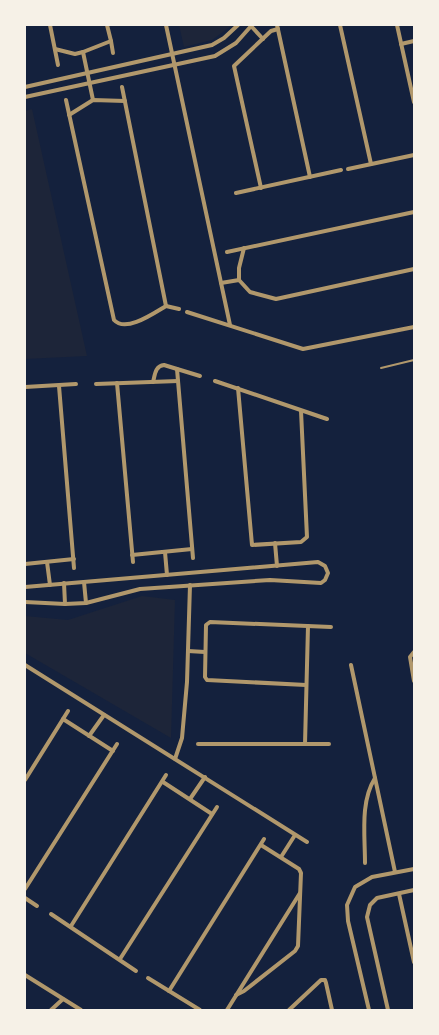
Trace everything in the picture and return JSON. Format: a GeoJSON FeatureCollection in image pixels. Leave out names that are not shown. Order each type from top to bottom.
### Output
{"type":"FeatureCollection","features":[{"type":"Feature","properties":{"kind":"street"},"geometry":{"type":"LineString","coordinates":[[50,25],[58,65]]}},
{"type":"Feature","properties":{"kind":"street"},"geometry":{"type":"LineString","coordinates":[[107,25],[113,53]]}},
{"type":"Feature","properties":{"kind":"street"},"geometry":{"type":"LineString","coordinates":[[166,25],[230,325]]}},
{"type":"Feature","properties":{"kind":"street"},"geometry":{"type":"LineString","coordinates":[[25,87],[212,45],[224,38],[238,25]]}},
{"type":"Feature","properties":{"kind":"street"},"geometry":{"type":"LineString","coordinates":[[340,25],[371,164]]}},
{"type":"Feature","properties":{"kind":"street"},"geometry":{"type":"LineString","coordinates":[[397,25],[414,100]]}},
{"type":"Feature","properties":{"kind":"street"},"geometry":{"type":"LineString","coordinates":[[25,97],[215,56],[236,43],[252,26],[263,39]]}},
{"type":"Feature","properties":{"kind":"street"},"geometry":{"type":"LineString","coordinates":[[261,188],[234,66],[271,31],[278,27],[310,177]]}},
{"type":"Feature","properties":{"kind":"street"},"geometry":{"type":"LineString","coordinates":[[56,49],[75,54],[111,41]]}},
{"type":"Feature","properties":{"kind":"street"},"geometry":{"type":"LineString","coordinates":[[401,44],[414,41]]}},
{"type":"Feature","properties":{"kind":"street"},"geometry":{"type":"LineString","coordinates":[[83,52],[93,100]]}},
{"type":"Feature","properties":{"kind":"street"},"geometry":{"type":"LineString","coordinates":[[32,86],[35,95]]}},
{"type":"Feature","properties":{"kind":"street"},"geometry":{"type":"LineString","coordinates":[[122,87],[166,306]]}},
{"type":"Feature","properties":{"kind":"street"},"geometry":{"type":"LineString","coordinates":[[66,100],[114,320],[119,324],[133,324],[166,306],[179,309]]}},
{"type":"Feature","properties":{"kind":"street"},"geometry":{"type":"LineString","coordinates":[[70,115],[93,100],[125,101]]}},
{"type":"Feature","properties":{"kind":"street"},"geometry":{"type":"LineString","coordinates":[[348,169],[414,155]]}},
{"type":"Feature","properties":{"kind":"street"},"geometry":{"type":"LineString","coordinates":[[236,193],[341,170]]}},
{"type":"Feature","properties":{"kind":"street"},"geometry":{"type":"LineString","coordinates":[[227,252],[414,212]]}},
{"type":"Feature","properties":{"kind":"street"},"geometry":{"type":"LineString","coordinates":[[244,248],[239,268],[240,280],[250,292],[276,299],[414,269]]}},
{"type":"Feature","properties":{"kind":"street"},"geometry":{"type":"LineString","coordinates":[[221,283],[240,280]]}},
{"type":"Feature","properties":{"kind":"street"},"geometry":{"type":"LineString","coordinates":[[187,312],[308,349],[414,327]]}},
{"type":"Feature","properties":{"kind":"street"},"geometry":{"type":"LineString","coordinates":[[153,382],[157,368],[160,365],[200,376]]}},
{"type":"Feature","properties":{"kind":"street"},"geometry":{"type":"LineString","coordinates":[[177,369],[193,558]]}},
{"type":"Feature","properties":{"kind":"street"},"geometry":{"type":"LineString","coordinates":[[96,384],[178,381]]}},
{"type":"Feature","properties":{"kind":"street"},"geometry":{"type":"LineString","coordinates":[[215,381],[327,420]]}},
{"type":"Feature","properties":{"kind":"street"},"geometry":{"type":"LineString","coordinates":[[117,383],[133,562]]}},
{"type":"Feature","properties":{"kind":"street"},"geometry":{"type":"LineString","coordinates":[[25,387],[76,384]]}},
{"type":"Feature","properties":{"kind":"street"},"geometry":{"type":"LineString","coordinates":[[59,386],[74,568]]}},
{"type":"Feature","properties":{"kind":"street"},"geometry":{"type":"LineString","coordinates":[[238,388],[252,545],[301,542],[307,537],[301,411]]}},
{"type":"Feature","properties":{"kind":"street"},"geometry":{"type":"LineString","coordinates":[[275,543],[276,566]]}},
{"type":"Feature","properties":{"kind":"street"},"geometry":{"type":"LineString","coordinates":[[132,556],[192,549]]}},
{"type":"Feature","properties":{"kind":"street"},"geometry":{"type":"LineString","coordinates":[[165,552],[166,575]]}},
{"type":"Feature","properties":{"kind":"street"},"geometry":{"type":"LineString","coordinates":[[25,564],[74,559]]}},
{"type":"Feature","properties":{"kind":"street"},"geometry":{"type":"LineString","coordinates":[[47,562],[50,585]]}},
{"type":"Feature","properties":{"kind":"street"},"geometry":{"type":"LineString","coordinates":[[25,587],[318,562],[325,566],[328,573],[321,584],[270,580],[140,589],[86,603],[25,602]]}},
{"type":"Feature","properties":{"kind":"street"},"geometry":{"type":"LineString","coordinates":[[84,582],[86,603]]}},
{"type":"Feature","properties":{"kind":"street"},"geometry":{"type":"LineString","coordinates":[[64,583],[64,604]]}},
{"type":"Feature","properties":{"kind":"street"},"geometry":{"type":"LineString","coordinates":[[175,759],[182,738],[190,585]]}},
{"type":"Feature","properties":{"kind":"street"},"geometry":{"type":"LineString","coordinates":[[306,685],[207,680],[205,677],[206,625],[210,622],[331,627]]}},
{"type":"Feature","properties":{"kind":"street"},"geometry":{"type":"LineString","coordinates":[[305,744],[308,626]]}},
{"type":"Feature","properties":{"kind":"street"},"geometry":{"type":"LineString","coordinates":[[188,651],[205,652]]}},
{"type":"Feature","properties":{"kind":"street"},"geometry":{"type":"LineString","coordinates":[[414,652],[410,658],[414,682]]}},
{"type":"Feature","properties":{"kind":"street"},"geometry":{"type":"LineString","coordinates":[[25,665],[307,842]]}},
{"type":"Feature","properties":{"kind":"street"},"geometry":{"type":"LineString","coordinates":[[351,666],[395,872]]}},
{"type":"Feature","properties":{"kind":"street"},"geometry":{"type":"LineString","coordinates":[[25,780],[68,711]]}},
{"type":"Feature","properties":{"kind":"street"},"geometry":{"type":"LineString","coordinates":[[89,736],[104,716]]}},
{"type":"Feature","properties":{"kind":"street"},"geometry":{"type":"LineString","coordinates":[[63,719],[113,751]]}},
{"type":"Feature","properties":{"kind":"street"},"geometry":{"type":"LineString","coordinates":[[25,890],[117,744]]}},
{"type":"Feature","properties":{"kind":"street"},"geometry":{"type":"LineString","coordinates":[[198,744],[329,744]]}},
{"type":"Feature","properties":{"kind":"street"},"geometry":{"type":"LineString","coordinates":[[71,926],[166,776]]}},
{"type":"Feature","properties":{"kind":"street"},"geometry":{"type":"LineString","coordinates":[[190,799],[205,777]]}},
{"type":"Feature","properties":{"kind":"street"},"geometry":{"type":"LineString","coordinates":[[365,863],[366,804],[368,789],[375,778]]}},
{"type":"Feature","properties":{"kind":"street"},"geometry":{"type":"LineString","coordinates":[[162,782],[212,814]]}},
{"type":"Feature","properties":{"kind":"street"},"geometry":{"type":"LineString","coordinates":[[120,959],[216,807]]}},
{"type":"Feature","properties":{"kind":"street"},"geometry":{"type":"LineString","coordinates":[[281,857],[295,835]]}},
{"type":"Feature","properties":{"kind":"street"},"geometry":{"type":"LineString","coordinates":[[169,991],[264,838]]}},
{"type":"Feature","properties":{"kind":"street"},"geometry":{"type":"LineString","coordinates":[[236,995],[244,991],[298,946],[299,869],[260,845]]}},
{"type":"Feature","properties":{"kind":"street"},"geometry":{"type":"LineString","coordinates":[[369,1010],[348,922],[347,904],[355,886],[372,877],[414,868]]}},
{"type":"Feature","properties":{"kind":"street"},"geometry":{"type":"LineString","coordinates":[[388,1010],[368,917],[370,905],[377,898],[414,890]]}},
{"type":"Feature","properties":{"kind":"street"},"geometry":{"type":"LineString","coordinates":[[227,1010],[300,893]]}},
{"type":"Feature","properties":{"kind":"street"},"geometry":{"type":"LineString","coordinates":[[399,894],[414,962]]}},
{"type":"Feature","properties":{"kind":"street"},"geometry":{"type":"LineString","coordinates":[[25,898],[37,906]]}},
{"type":"Feature","properties":{"kind":"street"},"geometry":{"type":"LineString","coordinates":[[51,914],[136,971]]}},
{"type":"Feature","properties":{"kind":"street"},"geometry":{"type":"LineString","coordinates":[[25,975],[81,1010]]}},
{"type":"Feature","properties":{"kind":"street"},"geometry":{"type":"LineString","coordinates":[[148,978],[200,1010]]}},
{"type":"Feature","properties":{"kind":"street"},"geometry":{"type":"LineString","coordinates":[[289,1010],[321,980],[325,980],[332,1010]]}},
{"type":"Feature","properties":{"kind":"street"},"geometry":{"type":"LineString","coordinates":[[51,1010],[63,999]]}},
{"type":"Feature","properties":{"kind":"lane"},"geometry":{"type":"LineString","coordinates":[[381,368],[414,360]]}},
{"type":"Feature","properties":{"kind":"shaded area"},"geometry":{"type":"Polygon","coordinates":[[[179,25],[232,25],[212,40],[184,47],[179,25]]]}},
{"type":"Feature","properties":{"kind":"shaded area"},"geometry":{"type":"Polygon","coordinates":[[[32,109],[87,356],[25,359],[25,111],[32,109]]]}},
{"type":"Feature","properties":{"kind":"shaded area"},"geometry":{"type":"Polygon","coordinates":[[[142,596],[175,600],[171,738],[25,653],[25,616],[68,620],[142,596]]]}}]}
